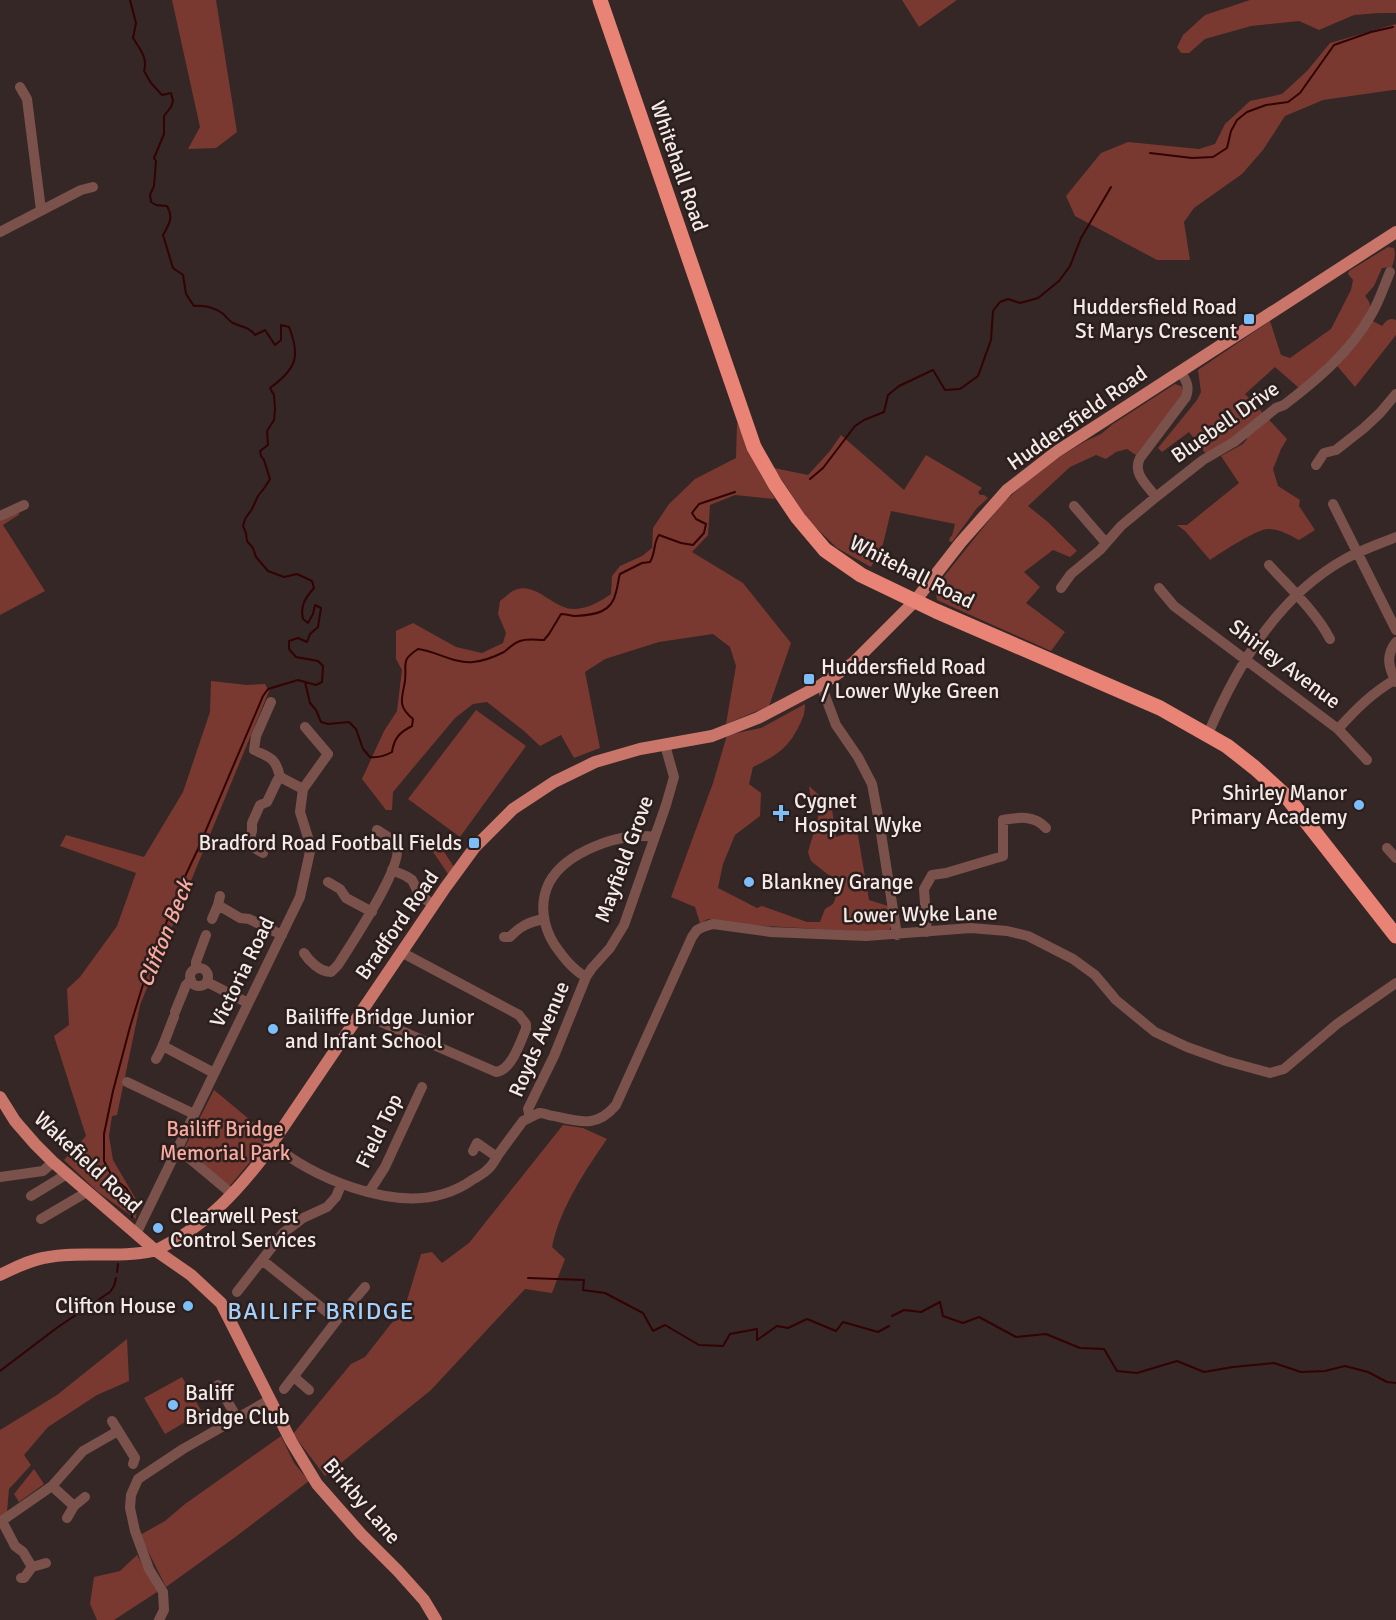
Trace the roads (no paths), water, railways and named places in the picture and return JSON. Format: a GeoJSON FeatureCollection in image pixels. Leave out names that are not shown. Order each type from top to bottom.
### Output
{"type":"FeatureCollection","features":[{"type":"Feature","properties":{"kind":"highway","name":"Whitehall Road"},"geometry":{"type":"LineString","coordinates":[[600,0],[754,447],[798,518],[825,550],[861,574],[915,601],[1160,708],[1227,746],[1287,797],[1396,936]]}},
{"type":"Feature","properties":{"kind":"main road","name":"Huddersfield Road"},"geometry":{"type":"LineString","coordinates":[[724,732],[758,718],[821,685],[853,663],[915,601],[961,542],[1007,490],[1056,452],[1396,232]]}},
{"type":"Feature","properties":{"kind":"main road","name":"Bradford Road"},"geometry":{"type":"LineString","coordinates":[[0,1275],[41,1258],[134,1254],[156,1250],[187,1233],[222,1206],[240,1187],[273,1144],[433,905],[475,847],[513,809],[554,782],[595,762],[640,749],[724,732]]}},
{"type":"Feature","properties":{"kind":"main road","name":"Wakefield Road"},"geometry":{"type":"LineString","coordinates":[[0,1097],[15,1121],[53,1162],[131,1230],[191,1275],[221,1303],[269,1400]]}},
{"type":"Feature","properties":{"kind":"main road"},"geometry":{"type":"LineString","coordinates":[[118,1254],[125,1250],[131,1240],[131,1230]]}},
{"type":"Feature","properties":{"kind":"main road","name":"Birkby Lane"},"geometry":{"type":"LineString","coordinates":[[269,1400],[317,1484],[424,1600],[436,1620]]}},
{"type":"Feature","properties":{"kind":"street"},"geometry":{"type":"LineString","coordinates":[[20,87],[27,99],[41,210]]}},
{"type":"Feature","properties":{"kind":"street"},"geometry":{"type":"LineString","coordinates":[[0,232],[81,190],[93,187]]}},
{"type":"Feature","properties":{"kind":"street","name":"Bluebell Drive"},"geometry":{"type":"LineString","coordinates":[[1061,588],[1071,574],[1106,543],[1121,526],[1156,497],[1203,460],[1234,442],[1276,408],[1290,401],[1330,368],[1371,315],[1390,272]]}},
{"type":"Feature","properties":{"kind":"street"},"geometry":{"type":"LineString","coordinates":[[1156,497],[1139,475],[1137,464],[1186,397],[1187,381],[1180,371]]}},
{"type":"Feature","properties":{"kind":"street"},"geometry":{"type":"LineString","coordinates":[[1316,465],[1324,453],[1336,450],[1364,428],[1396,394]]}},
{"type":"Feature","properties":{"kind":"street"},"geometry":{"type":"LineString","coordinates":[[1333,504],[1396,630]]}},
{"type":"Feature","properties":{"kind":"street"},"geometry":{"type":"LineString","coordinates":[[0,516],[24,505]]}},
{"type":"Feature","properties":{"kind":"street"},"geometry":{"type":"LineString","coordinates":[[1074,506],[1106,543]]}},
{"type":"Feature","properties":{"kind":"street"},"geometry":{"type":"LineString","coordinates":[[1208,734],[1221,704],[1246,659],[1272,621],[1296,594],[1325,572],[1358,553],[1396,537]]}},
{"type":"Feature","properties":{"kind":"street"},"geometry":{"type":"LineString","coordinates":[[1269,565],[1325,629],[1330,639]]}},
{"type":"Feature","properties":{"kind":"street","name":"Shirley Avenue"},"geometry":{"type":"LineString","coordinates":[[1159,588],[1174,606],[1338,729],[1367,760]]}},
{"type":"Feature","properties":{"kind":"street"},"geometry":{"type":"LineString","coordinates":[[1338,729],[1372,694],[1396,681],[1389,668],[1391,649],[1396,642]]}},
{"type":"Feature","properties":{"kind":"street"},"geometry":{"type":"LineString","coordinates":[[821,685],[836,725],[858,757],[872,784],[897,935]]}},
{"type":"Feature","properties":{"kind":"street"},"geometry":{"type":"LineString","coordinates":[[271,702],[256,736],[254,750],[272,758],[278,768],[280,778]]}},
{"type":"Feature","properties":{"kind":"street"},"geometry":{"type":"LineString","coordinates":[[280,778],[303,789],[328,754],[305,727]]}},
{"type":"Feature","properties":{"kind":"street","name":"Mayfield Grove"},"geometry":{"type":"LineString","coordinates":[[586,976],[610,948],[624,925],[674,777],[665,745]]}},
{"type":"Feature","properties":{"kind":"street"},"geometry":{"type":"LineString","coordinates":[[248,844],[252,823],[260,805],[267,802],[280,778]]}},
{"type":"Feature","properties":{"kind":"street","name":"Victoria Road"},"geometry":{"type":"LineString","coordinates":[[131,1230],[177,1148],[300,897],[311,847],[300,812],[303,789]]}},
{"type":"Feature","properties":{"kind":"street"},"geometry":{"type":"LineString","coordinates":[[927,932],[924,889],[932,875],[1003,856],[1003,820],[1022,816],[1040,822],[1046,828]]}},
{"type":"Feature","properties":{"kind":"street"},"geometry":{"type":"LineString","coordinates":[[304,952],[309,961],[324,972],[331,972],[338,965],[372,912],[392,870],[398,850],[392,839],[377,830]]}},
{"type":"Feature","properties":{"kind":"street"},"geometry":{"type":"LineString","coordinates":[[586,976],[576,971],[559,952],[550,937],[544,919],[543,903],[549,882],[565,864],[610,840],[654,837]]}},
{"type":"Feature","properties":{"kind":"street"},"geometry":{"type":"LineString","coordinates":[[232,843],[248,844],[263,853]]}},
{"type":"Feature","properties":{"kind":"street"},"geometry":{"type":"LineString","coordinates":[[1387,848],[1396,858]]}},
{"type":"Feature","properties":{"kind":"street"},"geometry":{"type":"LineString","coordinates":[[392,870],[412,880],[419,894],[433,905]]}},
{"type":"Feature","properties":{"kind":"street"},"geometry":{"type":"LineString","coordinates":[[328,882],[340,889],[346,897],[372,912]]}},
{"type":"Feature","properties":{"kind":"street"},"geometry":{"type":"LineString","coordinates":[[212,919],[219,901],[240,918],[249,919],[282,935]]}},
{"type":"Feature","properties":{"kind":"street"},"geometry":{"type":"LineString","coordinates":[[504,937],[510,937],[520,926],[544,919]]}},
{"type":"Feature","properties":{"kind":"street","name":"Lower Wyke Lane"},"geometry":{"type":"LineString","coordinates":[[530,1117],[540,1113],[582,1123],[593,1122],[610,1113],[616,1105],[692,937],[697,930],[713,924],[771,932],[866,936],[971,928],[1007,931],[1028,936],[1073,959],[1095,975],[1116,1000],[1155,1032],[1186,1047],[1270,1073],[1284,1069],[1337,1024],[1396,982]]}},
{"type":"Feature","properties":{"kind":"street"},"geometry":{"type":"LineString","coordinates":[[156,1059],[186,985],[196,969],[196,962],[206,935]]}},
{"type":"Feature","properties":{"kind":"street"},"geometry":{"type":"LineString","coordinates":[[360,1013],[496,1072],[501,1072],[509,1064],[526,1029],[519,1015],[400,952]]}},
{"type":"Feature","properties":{"kind":"street"},"geometry":{"type":"LineString","coordinates":[[196,969],[206,972],[207,982]]}},
{"type":"Feature","properties":{"kind":"street","name":"Royds Avenue"},"geometry":{"type":"LineString","coordinates":[[530,1117],[528,1109],[554,1056],[586,976]]}},
{"type":"Feature","properties":{"kind":"street"},"geometry":{"type":"LineString","coordinates":[[191,980],[195,985],[200,986],[207,982]]}},
{"type":"Feature","properties":{"kind":"street"},"geometry":{"type":"LineString","coordinates":[[207,982],[248,1003]]}},
{"type":"Feature","properties":{"kind":"street"},"geometry":{"type":"LineString","coordinates":[[163,1046],[214,1073]]}},
{"type":"Feature","properties":{"kind":"street"},"geometry":{"type":"LineString","coordinates":[[127,1082],[194,1114]]}},
{"type":"Feature","properties":{"kind":"street","name":"Field Top"},"geometry":{"type":"LineString","coordinates":[[369,1192],[385,1167],[422,1087]]}},
{"type":"Feature","properties":{"kind":"street"},"geometry":{"type":"LineString","coordinates":[[273,1144],[285,1155],[341,1185],[406,1199],[426,1198],[444,1194],[465,1185],[487,1170],[523,1121],[530,1117]]}},
{"type":"Feature","properties":{"kind":"street"},"geometry":{"type":"LineString","coordinates":[[477,1144],[497,1157]]}},
{"type":"Feature","properties":{"kind":"street"},"geometry":{"type":"LineString","coordinates":[[177,1148],[232,1194]]}},
{"type":"Feature","properties":{"kind":"street"},"geometry":{"type":"LineString","coordinates":[[0,1177],[43,1172],[53,1162]]}},
{"type":"Feature","properties":{"kind":"street"},"geometry":{"type":"LineString","coordinates":[[31,1196],[67,1174]]}},
{"type":"Feature","properties":{"kind":"street"},"geometry":{"type":"LineString","coordinates":[[237,1292],[280,1236],[303,1218],[327,1207],[336,1197],[341,1185]]}},
{"type":"Feature","properties":{"kind":"street"},"geometry":{"type":"LineString","coordinates":[[41,1219],[87,1192]]}},
{"type":"Feature","properties":{"kind":"street"},"geometry":{"type":"LineString","coordinates":[[262,1260],[337,1320]]}},
{"type":"Feature","properties":{"kind":"street"},"geometry":{"type":"LineString","coordinates":[[284,1389],[365,1287]]}},
{"type":"Feature","properties":{"kind":"street"},"geometry":{"type":"LineString","coordinates":[[294,1377],[309,1390]]}},
{"type":"Feature","properties":{"kind":"street"},"geometry":{"type":"LineString","coordinates":[[218,1385],[237,1418]]}},
{"type":"Feature","properties":{"kind":"street"},"geometry":{"type":"LineString","coordinates":[[159,1620],[164,1610],[163,1593],[149,1569],[135,1531],[130,1508],[131,1495],[138,1479],[183,1449],[269,1400]]}},
{"type":"Feature","properties":{"kind":"street"},"geometry":{"type":"LineString","coordinates":[[32,1567],[23,1552],[15,1546],[1,1522],[52,1486],[83,1451],[115,1426],[135,1458],[133,1464]]}},
{"type":"Feature","properties":{"kind":"street"},"geometry":{"type":"LineString","coordinates":[[52,1486],[74,1506]]}},
{"type":"Feature","properties":{"kind":"street"},"geometry":{"type":"LineString","coordinates":[[67,1518],[74,1506],[85,1497]]}},
{"type":"Feature","properties":{"kind":"street"},"geometry":{"type":"LineString","coordinates":[[21,1578],[24,1578],[32,1567],[46,1563]]}},
{"type":"Feature","properties":{"kind":"waterway"},"geometry":{"type":"LineString","coordinates":[[130,0],[136,23],[133,38],[144,58],[144,71],[162,95],[171,93],[173,101],[164,116],[164,134],[154,158],[156,161],[154,186],[150,195],[151,202],[167,206],[169,210],[170,221],[163,235],[173,268],[183,275],[186,294],[194,306],[215,309],[255,335],[265,330],[275,345],[281,340],[281,325],[289,327],[293,337],[294,362],[286,375],[270,388],[274,395],[274,420],[267,431],[268,445],[260,451],[270,479],[258,496],[243,526],[247,541],[256,557],[268,571],[284,577],[297,574],[312,581],[314,588],[304,602],[302,614],[303,619],[308,623],[315,605],[321,608],[318,627],[310,634],[307,642],[298,638],[289,641],[289,649],[296,657],[318,661],[323,666],[322,682],[316,685],[298,680],[268,689],[263,696],[180,887],[145,978],[113,1091],[104,1134],[104,1161],[113,1178],[126,1188],[133,1199],[132,1217]]}},
{"type":"Feature","properties":{"kind":"waterway"},"geometry":{"type":"LineString","coordinates":[[1150,153],[1192,158],[1213,157],[1227,148],[1231,131],[1237,120],[1247,112],[1266,105],[1288,102],[1300,93],[1334,45],[1393,27]]}},
{"type":"Feature","properties":{"kind":"waterway"},"geometry":{"type":"LineString","coordinates":[[810,479],[823,468],[855,426],[884,412],[888,395],[899,386],[933,370],[945,390],[960,389],[978,376],[991,340],[993,311],[1000,302],[1008,299],[1020,303],[1038,298],[1059,281],[1070,266],[1081,238],[1111,187]]}},
{"type":"Feature","properties":{"kind":"waterway"},"geometry":{"type":"LineString","coordinates":[[305,682],[310,703],[321,722],[328,724],[349,722],[356,729],[363,749],[370,757],[387,755],[392,752],[398,736],[412,726],[413,719],[405,710],[402,702],[406,663],[412,653],[418,649],[459,661],[481,661],[504,652],[520,641],[544,640],[561,614],[575,616],[601,612],[614,599],[620,574],[642,563],[650,562],[659,535],[693,545],[704,533],[706,524],[696,519],[692,513],[699,504],[735,492]]}},
{"type":"Feature","properties":{"kind":"waterway","name":"Clifton Beck"},"geometry":{"type":"LineString","coordinates":[[117,1272],[118,1264]]}},
{"type":"Feature","properties":{"kind":"waterway","name":"Clifton Beck"},"geometry":{"type":"LineString","coordinates":[[0,1371],[58,1327],[110,1292],[116,1278]]}},
{"type":"Feature","properties":{"kind":"waterway"},"geometry":{"type":"LineString","coordinates":[[528,1278],[584,1280],[583,1290],[605,1293],[643,1313],[653,1331],[665,1325],[699,1345],[723,1346],[730,1334],[757,1329],[757,1340],[777,1326],[788,1328],[807,1319],[836,1331],[843,1322],[878,1332],[889,1326]]}},
{"type":"Feature","properties":{"kind":"waterway"},"geometry":{"type":"LineString","coordinates":[[892,1316],[904,1310],[921,1312],[940,1302],[943,1316],[963,1323],[979,1317],[1016,1337],[1046,1334],[1080,1348],[1104,1349],[1117,1371],[1137,1373],[1177,1361],[1204,1372],[1274,1363],[1301,1372],[1325,1371],[1345,1366],[1368,1372],[1387,1382],[1396,1383]]}},
{"type":"Feature","properties":{"kind":"place","name":"Huddersfield Road St Marys Crescent"},"geometry":{"type":"Point","coordinates":[1249,319]}},
{"type":"Feature","properties":{"kind":"place","name":"Huddersfield Road / Lower Wyke Green"},"geometry":{"type":"Point","coordinates":[809,679]}},
{"type":"Feature","properties":{"kind":"place","name":"Shirley Manor Primary Academy"},"geometry":{"type":"Point","coordinates":[1359,805]}},
{"type":"Feature","properties":{"kind":"place","name":"Cygnet Hospital Wyke"},"geometry":{"type":"Point","coordinates":[781,813]}},
{"type":"Feature","properties":{"kind":"place","name":"Bradford Road Football Fields"},"geometry":{"type":"Point","coordinates":[474,843]}},
{"type":"Feature","properties":{"kind":"place","name":"Blankney Grange"},"geometry":{"type":"Point","coordinates":[749,882]}},
{"type":"Feature","properties":{"kind":"place","name":"Bailiffe Bridge Junior and Infant School"},"geometry":{"type":"Point","coordinates":[273,1029]}},
{"type":"Feature","properties":{"kind":"place","name":"Clearwell Pest Control Services"},"geometry":{"type":"Point","coordinates":[158,1228]}},
{"type":"Feature","properties":{"kind":"place","name":"Clifton House"},"geometry":{"type":"Point","coordinates":[188,1306]}},
{"type":"Feature","properties":{"kind":"place","name":"Baliff Bridge Club"},"geometry":{"type":"Point","coordinates":[173,1405]}},
{"type":"Feature","properties":{"kind":"district","name":"BAILIFF BRIDGE"},"geometry":{"type":"Point","coordinates":[321,1311]}},
{"type":"Feature","properties":{"kind":"park label","name":"Bailiff Bridge Memorial Park"},"geometry":{"type":"Point","coordinates":[225,1141]}}]}
